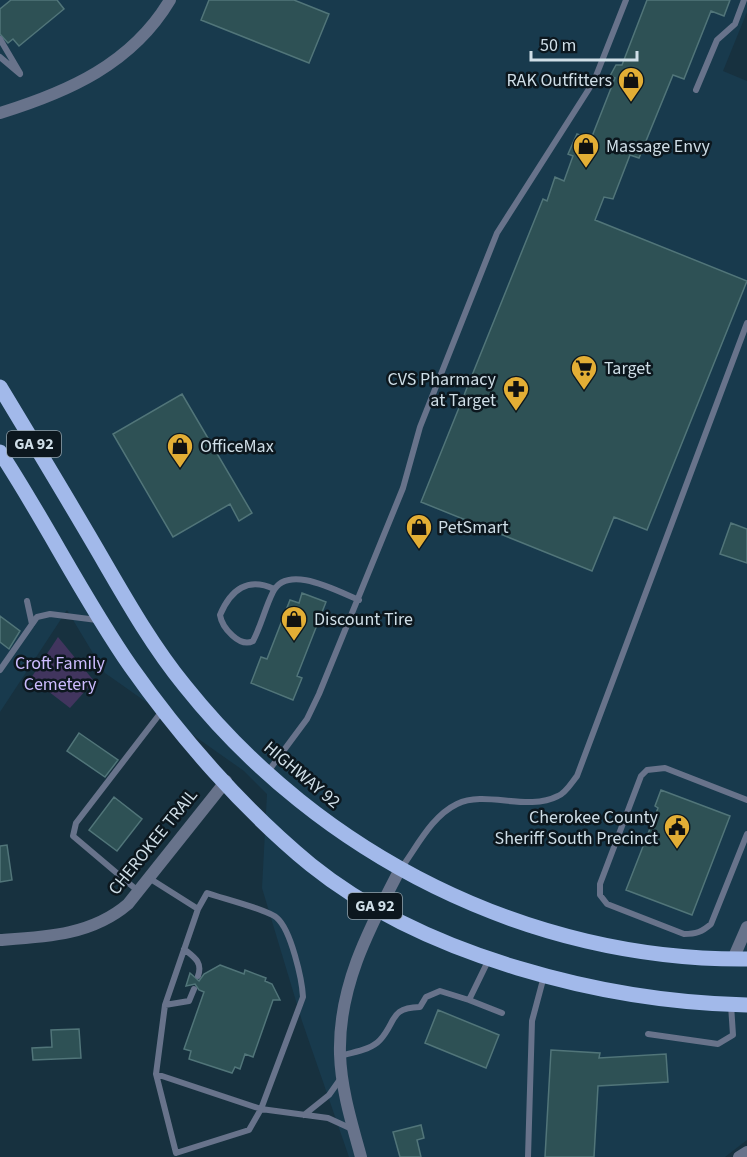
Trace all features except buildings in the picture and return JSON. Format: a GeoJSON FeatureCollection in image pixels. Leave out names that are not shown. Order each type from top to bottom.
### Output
{"type":"FeatureCollection","features":[{"type":"Feature","properties":{"kind":"main road","name":"HIGHWAY 92"},"geometry":{"type":"LineString","coordinates":[[0,387],[131,609],[183,684],[215,721],[267,773],[339,832],[400,869],[477,907],[556,934],[643,953],[740,959]]}},
{"type":"Feature","properties":{"kind":"main road","name":"GA 92"},"geometry":{"type":"LineString","coordinates":[[0,452],[33,502],[64,562],[101,621],[163,710],[254,812],[312,866],[380,909],[421,930],[489,959],[543,976],[633,995],[739,1004]]}},
{"type":"Feature","properties":{"kind":"street"},"geometry":{"type":"LineString","coordinates":[[0,113],[67,90],[94,76],[142,37],[171,0]]}},
{"type":"Feature","properties":{"kind":"street","name":"CHEROKEE TRAIL"},"geometry":{"type":"LineString","coordinates":[[0,940],[53,936],[97,925],[114,916],[138,891],[226,781]]}},
{"type":"Feature","properties":{"kind":"street"},"geometry":{"type":"LineString","coordinates":[[361,1157],[342,1076],[340,1029],[344,999],[353,970],[400,869]]}},
{"type":"Feature","properties":{"kind":"street"},"geometry":{"type":"LineString","coordinates":[[740,959],[747,927]]}},
{"type":"Feature","properties":{"kind":"street"},"geometry":{"type":"LineString","coordinates":[[739,1157],[747,1152]]}},
{"type":"Feature","properties":{"kind":"lane"},"geometry":{"type":"LineString","coordinates":[[267,773],[307,719],[359,600],[403,488],[420,427],[496,233],[594,81],[626,0]]}},
{"type":"Feature","properties":{"kind":"lane"},"geometry":{"type":"LineString","coordinates":[[696,90],[717,40],[735,24],[744,0]]}},
{"type":"Feature","properties":{"kind":"lane"},"geometry":{"type":"LineString","coordinates":[[0,39],[21,74],[0,64]]}},
{"type":"Feature","properties":{"kind":"lane"},"geometry":{"type":"LineString","coordinates":[[0,57],[10,68]]}},
{"type":"Feature","properties":{"kind":"lane"},"geometry":{"type":"LineString","coordinates":[[400,869],[438,817],[458,804],[477,801],[538,803],[560,796],[577,776],[747,323]]}},
{"type":"Feature","properties":{"kind":"lane"},"geometry":{"type":"LineString","coordinates":[[274,589],[259,582],[248,584],[239,590],[220,615],[221,621],[242,642],[253,641],[274,589],[285,580],[301,578],[359,600]]}},
{"type":"Feature","properties":{"kind":"lane"},"geometry":{"type":"LineString","coordinates":[[27,601],[32,624]]}},
{"type":"Feature","properties":{"kind":"lane"},"geometry":{"type":"LineString","coordinates":[[0,670],[37,617],[50,614],[101,621]]}},
{"type":"Feature","properties":{"kind":"lane"},"geometry":{"type":"LineString","coordinates":[[138,891],[73,836],[76,823],[163,710]]}},
{"type":"Feature","properties":{"kind":"lane"},"geometry":{"type":"LineString","coordinates":[[747,800],[665,768],[647,770],[641,776],[600,884],[600,895],[607,904],[684,934],[694,934],[711,924],[747,834]]}},
{"type":"Feature","properties":{"kind":"lane"},"geometry":{"type":"LineString","coordinates":[[148,878],[198,909]]}},
{"type":"Feature","properties":{"kind":"lane"},"geometry":{"type":"LineString","coordinates":[[207,893],[277,918],[285,930],[302,982],[303,997],[261,1109],[249,1130],[176,1154],[156,1074],[165,1005],[198,909],[207,893]]}},
{"type":"Feature","properties":{"kind":"lane"},"geometry":{"type":"LineString","coordinates":[[184,949],[198,961],[200,969],[198,976]]}},
{"type":"Feature","properties":{"kind":"lane"},"geometry":{"type":"LineString","coordinates":[[469,1000],[489,959]]}},
{"type":"Feature","properties":{"kind":"lane"},"geometry":{"type":"LineString","coordinates":[[528,1157],[532,1021],[543,976]]}},
{"type":"Feature","properties":{"kind":"lane"},"geometry":{"type":"LineString","coordinates":[[165,1005],[189,1001],[194,988]]}},
{"type":"Feature","properties":{"kind":"lane"},"geometry":{"type":"LineString","coordinates":[[340,1056],[369,1048],[380,1041],[394,1015],[406,1008],[420,1007],[426,997],[440,991],[502,1013]]}},
{"type":"Feature","properties":{"kind":"lane"},"geometry":{"type":"LineString","coordinates":[[648,1034],[718,1044],[733,1035],[739,1004]]}},
{"type":"Feature","properties":{"kind":"lane"},"geometry":{"type":"LineString","coordinates":[[156,1074],[261,1109],[328,1118],[354,1130]]}},
{"type":"Feature","properties":{"kind":"lane"},"geometry":{"type":"LineString","coordinates":[[303,1115],[329,1095],[342,1076]]}},
{"type":"Feature","properties":{"kind":"shaded area"},"geometry":{"type":"Polygon","coordinates":[[[0,0],[747,0],[747,12],[723,71],[747,81],[747,1140],[725,1157],[349,1157],[302,1021],[262,888],[267,794],[244,771],[105,673],[67,610],[0,712],[0,0]]]}},
{"type":"Feature","properties":{"kind":"green space","name":"Croft Family Cemetery"},"geometry":{"type":"Polygon","coordinates":[[[58,637],[94,681],[70,708],[31,678],[58,637]]]}},
{"type":"Feature","properties":{"kind":"place","name":"RAK Outfitters"},"geometry":{"type":"Point","coordinates":[631,103]}},
{"type":"Feature","properties":{"kind":"place","name":"Massage Envy"},"geometry":{"type":"Point","coordinates":[586,169]}},
{"type":"Feature","properties":{"kind":"place","name":"Target"},"geometry":{"type":"Point","coordinates":[584,391]}},
{"type":"Feature","properties":{"kind":"place","name":"CVS Pharmacy at Target"},"geometry":{"type":"Point","coordinates":[516,412]}},
{"type":"Feature","properties":{"kind":"place","name":"OfficeMax"},"geometry":{"type":"Point","coordinates":[180,469]}},
{"type":"Feature","properties":{"kind":"place","name":"PetSmart"},"geometry":{"type":"Point","coordinates":[419,550]}},
{"type":"Feature","properties":{"kind":"place","name":"Discount Tire"},"geometry":{"type":"Point","coordinates":[294,642]}},
{"type":"Feature","properties":{"kind":"place","name":"Cherokee County Sheriff South Precinct"},"geometry":{"type":"Point","coordinates":[677,850]}}]}
